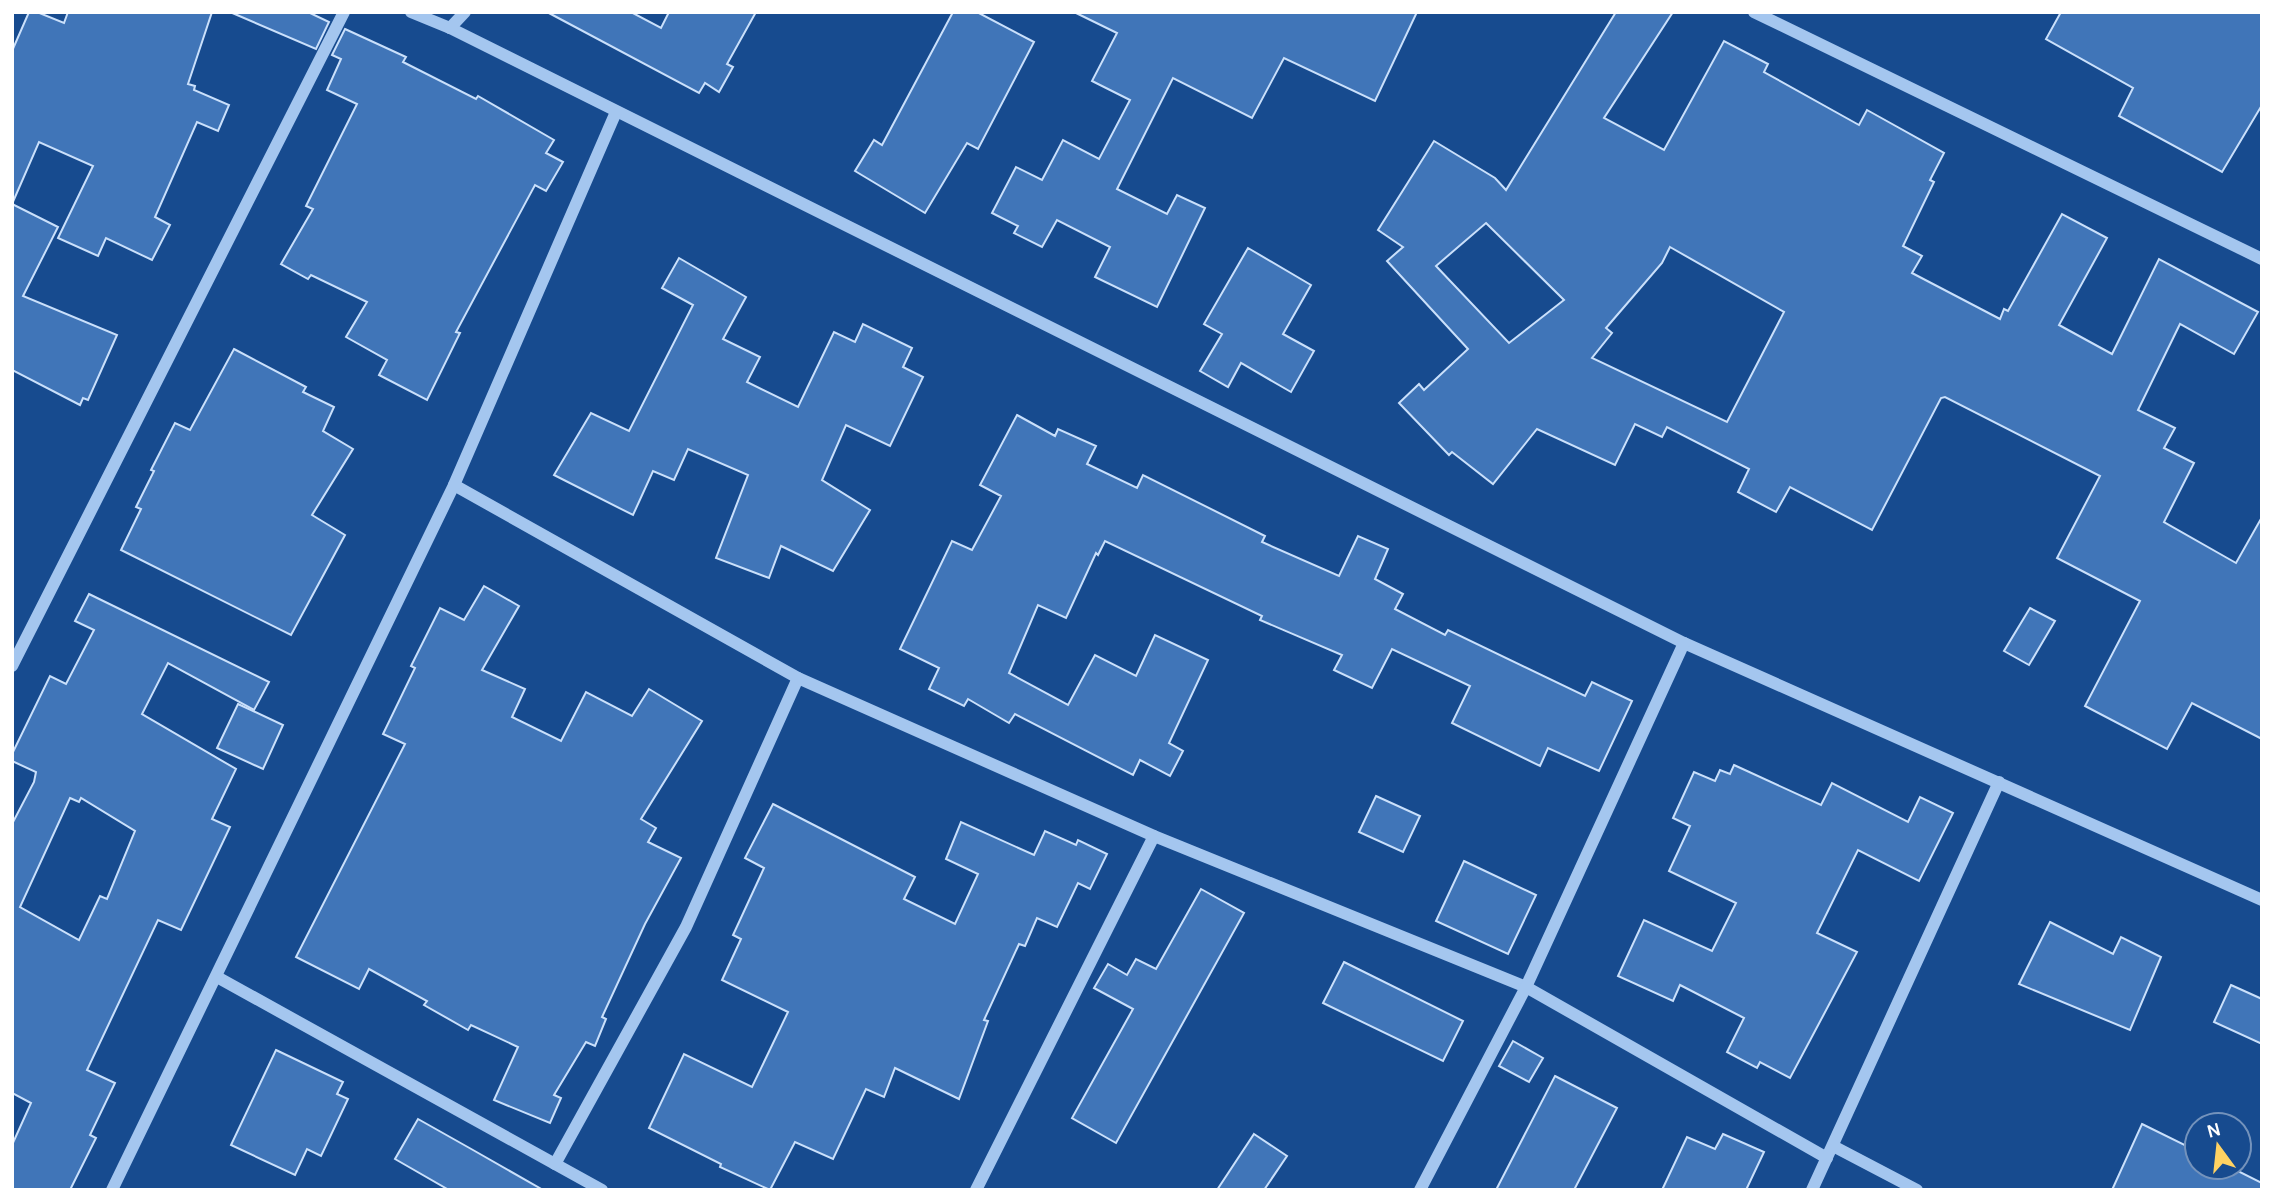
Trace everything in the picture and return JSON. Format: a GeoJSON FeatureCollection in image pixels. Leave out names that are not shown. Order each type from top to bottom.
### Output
{"type":"FeatureCollection","features":[{"type":"Feature","properties":{"kind":"street"},"geometry":{"type":"LineString","coordinates":[[12,666],[344,12]]}},
{"type":"Feature","properties":{"kind":"street"},"geometry":{"type":"LineString","coordinates":[[411,12],[450,28],[1684,643],[2262,900]]}},
{"type":"Feature","properties":{"kind":"street"},"geometry":{"type":"LineString","coordinates":[[450,28],[465,12]]}},
{"type":"Feature","properties":{"kind":"street"},"geometry":{"type":"LineString","coordinates":[[1754,12],[2262,259]]}},
{"type":"Feature","properties":{"kind":"street"},"geometry":{"type":"LineString","coordinates":[[112,1190],[454,485],[616,112]]}},
{"type":"Feature","properties":{"kind":"street"},"geometry":{"type":"LineString","coordinates":[[454,485],[798,678],[1154,836],[1525,987],[1830,1152],[1917,1190]]}},
{"type":"Feature","properties":{"kind":"street"},"geometry":{"type":"LineString","coordinates":[[1420,1190],[1525,987],[1684,643]]}},
{"type":"Feature","properties":{"kind":"street"},"geometry":{"type":"LineString","coordinates":[[555,1164],[686,927],[798,678]]}},
{"type":"Feature","properties":{"kind":"street"},"geometry":{"type":"LineString","coordinates":[[1812,1190],[1999,782]]}},
{"type":"Feature","properties":{"kind":"street"},"geometry":{"type":"LineString","coordinates":[[976,1190],[1154,836]]}},
{"type":"Feature","properties":{"kind":"street"},"geometry":{"type":"LineString","coordinates":[[217,977],[602,1190]]}},
{"type":"Feature","properties":{"kind":"building"},"geometry":{"type":"Polygon","coordinates":[[[29,12],[37,12],[64,23],[68,12],[212,12],[188,84],[195,86],[194,90],[229,105],[218,131],[197,122],[155,217],[170,225],[152,260],[106,238],[98,256],[58,238],[93,166],[39,142],[12,204],[12,51],[29,12]]]}},
{"type":"Feature","properties":{"kind":"building"},"geometry":{"type":"Polygon","coordinates":[[[230,12],[308,12],[329,22],[316,49],[230,12]]]}},
{"type":"Feature","properties":{"kind":"building"},"geometry":{"type":"Polygon","coordinates":[[[547,12],[631,12],[661,28],[669,12],[756,12],[727,64],[733,67],[719,92],[705,83],[699,93],[547,12]]]}},
{"type":"Feature","properties":{"kind":"building"},"geometry":{"type":"Polygon","coordinates":[[[953,12],[977,12],[1034,42],[978,149],[967,143],[925,213],[855,171],[874,140],[882,145],[953,12]]]}},
{"type":"Feature","properties":{"kind":"building"},"geometry":{"type":"Polygon","coordinates":[[[1074,12],[1417,12],[1375,101],[1284,58],[1252,118],[1173,78],[1117,189],[1167,214],[1177,195],[1205,208],[1157,307],[1095,277],[1110,247],[1057,220],[1042,247],[1014,233],[1018,226],[992,213],[1016,167],[1042,180],[1063,140],[1099,159],[1130,100],[1092,81],[1117,33],[1074,12]]]}},
{"type":"Feature","properties":{"kind":"building"},"geometry":{"type":"Polygon","coordinates":[[[1616,12],[1673,12],[1604,118],[1664,150],[1724,41],[1768,64],[1764,72],[1859,125],[1867,110],[1944,153],[1930,180],[1934,182],[1903,246],[1922,256],[1912,273],[2000,319],[2004,309],[2008,311],[2062,214],[2107,238],[2059,325],[2112,354],[2159,259],[2258,312],[2234,354],[2180,324],[2138,410],[2175,428],[2164,448],[2194,463],[2164,522],[2236,563],[2262,517],[2262,739],[2192,703],[2167,749],[2085,706],[2140,601],[2057,558],[2100,476],[1945,397],[1941,398],[1872,530],[1790,487],[1776,512],[1738,492],[1749,469],[1667,427],[1662,437],[1635,424],[1615,465],[1537,429],[1493,484],[1452,452],[1449,455],[1399,403],[1419,384],[1424,390],[1468,349],[1387,261],[1403,247],[1378,230],[1434,141],[1495,178],[1506,190],[1616,12]],[[1486,223],[1436,266],[1509,343],[1564,300],[1486,223]],[[1670,247],[1662,263],[1606,328],[1612,333],[1592,358],[1727,422],[1784,312],[1670,247]]]}},
{"type":"Feature","properties":{"kind":"building"},"geometry":{"type":"Polygon","coordinates":[[[2061,12],[2262,12],[2262,105],[2222,172],[2119,116],[2133,88],[2046,39],[2061,12]]]}},
{"type":"Feature","properties":{"kind":"building"},"geometry":{"type":"Polygon","coordinates":[[[345,29],[406,57],[403,62],[476,99],[478,96],[554,140],[546,153],[563,162],[546,191],[535,185],[456,332],[460,333],[427,400],[379,375],[387,360],[346,337],[367,302],[311,275],[308,279],[281,264],[313,209],[306,206],[357,104],[327,90],[341,59],[332,55],[345,29]]]}},
{"type":"Feature","properties":{"kind":"building"},"geometry":{"type":"Polygon","coordinates":[[[12,204],[58,227],[23,296],[117,335],[88,400],[83,398],[80,405],[12,370],[12,204]]]}},
{"type":"Feature","properties":{"kind":"building"},"geometry":{"type":"Polygon","coordinates":[[[1248,248],[1311,285],[1283,334],[1314,351],[1291,392],[1241,363],[1228,387],[1200,371],[1222,334],[1204,324],[1248,248]]]}},
{"type":"Feature","properties":{"kind":"building"},"geometry":{"type":"Polygon","coordinates":[[[679,258],[746,297],[723,339],[760,357],[747,382],[798,407],[834,332],[855,342],[863,324],[912,348],[903,367],[923,377],[890,446],[846,425],[822,480],[870,510],[833,571],[781,546],[769,578],[716,558],[748,475],[688,449],[674,480],[653,471],[633,515],[554,475],[591,413],[629,431],[693,305],[662,288],[679,258]]]}},
{"type":"Feature","properties":{"kind":"building"},"geometry":{"type":"Polygon","coordinates":[[[234,349],[306,387],[303,392],[334,407],[323,431],[353,449],[312,515],[345,535],[291,635],[121,550],[141,509],[136,507],[154,471],[151,470],[175,423],[190,430],[234,349]]]}},
{"type":"Feature","properties":{"kind":"building"},"geometry":{"type":"Polygon","coordinates":[[[1017,415],[1055,436],[1058,429],[1096,446],[1087,464],[1137,488],[1143,475],[1265,536],[1262,542],[1339,576],[1358,536],[1388,549],[1375,579],[1403,594],[1395,609],[1445,635],[1448,630],[1585,696],[1592,682],[1632,701],[1599,771],[1548,748],[1540,766],[1452,723],[1470,686],[1392,649],[1372,688],[1334,670],[1342,655],[1260,620],[1262,616],[1105,541],[1098,555],[1096,553],[1066,618],[1038,605],[1009,673],[1068,705],[1095,655],[1136,676],[1155,635],[1208,660],[1169,743],[1183,751],[1170,776],[1140,760],[1133,775],[1015,714],[1009,723],[968,699],[964,706],[929,689],[939,668],[900,649],[952,541],[972,550],[1001,496],[980,485],[1017,415]]]}},
{"type":"Feature","properties":{"kind":"building"},"geometry":{"type":"Polygon","coordinates":[[[484,586],[519,606],[482,670],[525,689],[512,717],[561,741],[586,692],[632,716],[649,689],[702,721],[641,819],[656,828],[648,842],[681,858],[645,924],[602,1017],[606,1019],[595,1046],[586,1042],[554,1095],[561,1098],[550,1123],[494,1100],[518,1047],[471,1025],[468,1030],[424,1005],[427,1001],[369,969],[359,989],[296,957],[405,744],[383,734],[415,668],[411,666],[440,608],[464,620],[484,586]]]}},
{"type":"Feature","properties":{"kind":"building"},"geometry":{"type":"Polygon","coordinates":[[[89,594],[269,682],[254,710],[168,663],[142,714],[236,769],[212,819],[230,827],[181,930],[158,920],[87,1070],[115,1083],[90,1135],[96,1138],[70,1190],[12,1190],[12,1145],[31,1103],[12,1093],[12,824],[34,782],[36,772],[12,761],[12,754],[50,676],[66,684],[94,630],[75,621],[89,594]],[[70,798],[20,907],[79,940],[100,896],[107,899],[135,831],[81,798],[79,802],[70,798]]]}},
{"type":"Feature","properties":{"kind":"building"},"geometry":{"type":"Polygon","coordinates":[[[2030,608],[2055,621],[2029,665],[2004,651],[2030,608]]]}},
{"type":"Feature","properties":{"kind":"building"},"geometry":{"type":"Polygon","coordinates":[[[238,704],[283,725],[263,769],[217,748],[238,704]]]}},
{"type":"Feature","properties":{"kind":"building"},"geometry":{"type":"Polygon","coordinates":[[[1734,765],[1821,805],[1832,783],[1908,822],[1920,797],[1953,813],[1919,881],[1858,850],[1817,933],[1857,952],[1790,1078],[1760,1062],[1757,1068],[1727,1052],[1744,1018],[1680,985],[1673,1001],[1618,976],[1644,920],[1712,951],[1736,903],[1669,871],[1690,826],[1673,818],[1694,772],[1715,781],[1720,770],[1730,774],[1734,765]]]}},
{"type":"Feature","properties":{"kind":"building"},"geometry":{"type":"Polygon","coordinates":[[[1376,796],[1420,816],[1403,852],[1359,832],[1376,796]]]}},
{"type":"Feature","properties":{"kind":"building"},"geometry":{"type":"Polygon","coordinates":[[[773,804],[915,877],[904,899],[955,924],[978,874],[946,859],[961,822],[1034,855],[1045,831],[1076,845],[1078,840],[1107,854],[1090,889],[1078,883],[1057,927],[1037,918],[1025,946],[1019,944],[984,1020],[988,1021],[959,1099],[895,1068],[884,1097],[866,1089],[833,1159],[795,1142],[770,1190],[720,1167],[721,1164],[649,1128],[684,1054],[752,1087],[788,1012],[722,980],[741,939],[733,935],[764,868],[745,858],[773,804]]]}},
{"type":"Feature","properties":{"kind":"building"},"geometry":{"type":"Polygon","coordinates":[[[1464,861],[1536,895],[1508,954],[1436,921],[1464,861]]]}},
{"type":"Feature","properties":{"kind":"building"},"geometry":{"type":"Polygon","coordinates":[[[1201,889],[1244,913],[1116,1143],[1072,1118],[1133,1009],[1094,988],[1108,964],[1127,975],[1136,959],[1156,969],[1201,889]]]}},
{"type":"Feature","properties":{"kind":"building"},"geometry":{"type":"Polygon","coordinates":[[[2050,922],[2113,954],[2121,937],[2161,957],[2130,1030],[2019,984],[2050,922]]]}},
{"type":"Feature","properties":{"kind":"building"},"geometry":{"type":"Polygon","coordinates":[[[1344,962],[1463,1021],[1443,1061],[1323,1003],[1344,962]]]}},
{"type":"Feature","properties":{"kind":"building"},"geometry":{"type":"Polygon","coordinates":[[[2231,985],[2262,999],[2262,1044],[2214,1022],[2231,985]]]}},
{"type":"Feature","properties":{"kind":"building"},"geometry":{"type":"Polygon","coordinates":[[[1513,1041],[1543,1058],[1529,1082],[1499,1066],[1513,1041]]]}},
{"type":"Feature","properties":{"kind":"building"},"geometry":{"type":"Polygon","coordinates":[[[276,1050],[343,1082],[337,1094],[348,1099],[321,1156],[307,1149],[295,1175],[231,1145],[276,1050]]]}},
{"type":"Feature","properties":{"kind":"building"},"geometry":{"type":"Polygon","coordinates":[[[1555,1076],[1617,1108],[1574,1190],[1496,1190],[1555,1076]]]}},
{"type":"Feature","properties":{"kind":"building"},"geometry":{"type":"Polygon","coordinates":[[[418,1119],[543,1190],[449,1190],[395,1159],[418,1119]]]}},
{"type":"Feature","properties":{"kind":"building"},"geometry":{"type":"Polygon","coordinates":[[[2142,1124],[2183,1144],[2183,1181],[2253,1181],[2253,1178],[2262,1183],[2262,1190],[2112,1190],[2142,1124]]]}},
{"type":"Feature","properties":{"kind":"building"},"geometry":{"type":"Polygon","coordinates":[[[1254,1134],[1287,1156],[1264,1190],[1217,1190],[1254,1134]]]}},
{"type":"Feature","properties":{"kind":"building"},"geometry":{"type":"Polygon","coordinates":[[[1723,1134],[1764,1152],[1746,1190],[1662,1190],[1687,1137],[1715,1149],[1723,1134]]]}}]}
